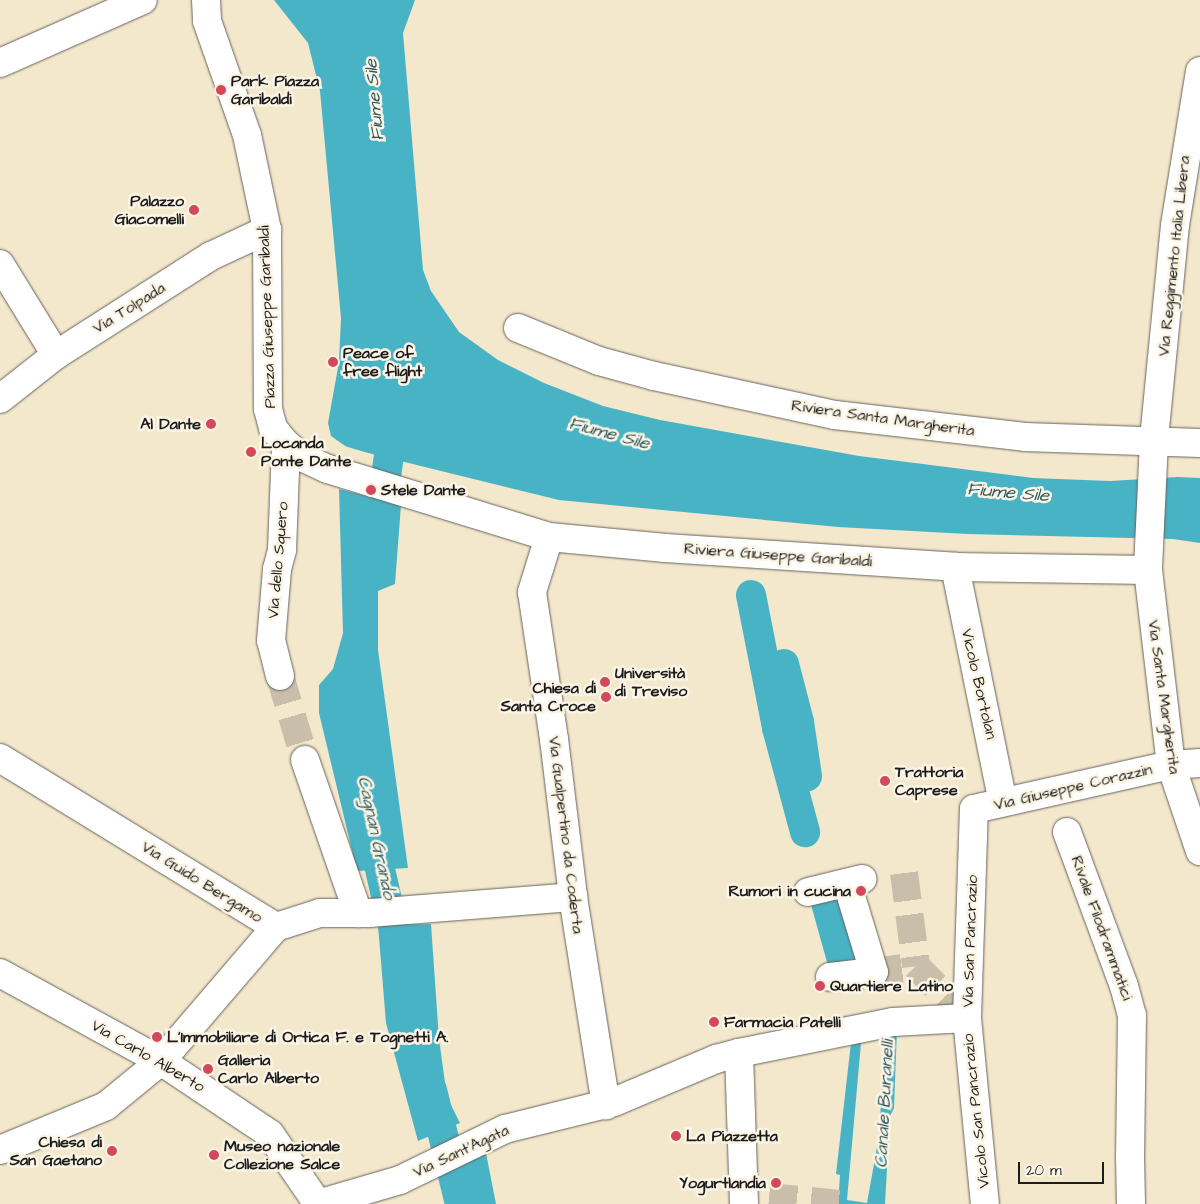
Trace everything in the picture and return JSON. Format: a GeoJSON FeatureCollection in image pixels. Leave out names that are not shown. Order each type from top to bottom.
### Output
{"type":"FeatureCollection","features":[{"type":"Feature","properties":{"kind":"street"},"geometry":{"type":"LineString","coordinates":[[0,63],[142,0]]}},
{"type":"Feature","properties":{"kind":"street","name":"Piazza Giuseppe Garibaldi"},"geometry":{"type":"LineString","coordinates":[[186,0],[206,10],[247,135],[267,230],[268,409],[273,428],[306,457]]}},
{"type":"Feature","properties":{"kind":"street","name":"Via Reggimento Italia Libera"},"geometry":{"type":"LineString","coordinates":[[1153,472],[1154,441],[1180,184],[1200,71]]}},
{"type":"Feature","properties":{"kind":"street","name":"Via Tolpada"},"geometry":{"type":"LineString","coordinates":[[0,399],[56,355],[211,256],[267,230]]}},
{"type":"Feature","properties":{"kind":"street"},"geometry":{"type":"LineString","coordinates":[[0,264],[56,355]]}},
{"type":"Feature","properties":{"kind":"street","name":"Riviera Santa Margherita"},"geometry":{"type":"LineString","coordinates":[[518,328],[599,361],[654,376],[835,415],[1024,436],[1200,443]]}},
{"type":"Feature","properties":{"kind":"street","name":"Riviera Giuseppe Garibaldi"},"geometry":{"type":"LineString","coordinates":[[306,457],[414,495],[549,537],[665,548],[955,567],[1148,558]]}},
{"type":"Feature","properties":{"kind":"street","name":"Via dello Squero"},"geometry":{"type":"LineString","coordinates":[[280,676],[271,641],[277,569],[306,457]]}},
{"type":"Feature","properties":{"kind":"street","name":"Via Santa Margherita"},"geometry":{"type":"LineString","coordinates":[[1153,472],[1148,558],[1171,765],[1200,850]]}},
{"type":"Feature","properties":{"kind":"street","name":"Via Gualpertino da Coderta"},"geometry":{"type":"LineString","coordinates":[[549,537],[532,592],[554,739],[573,897],[606,1105]]}},
{"type":"Feature","properties":{"kind":"street","name":"Vicolo Bortolan"},"geometry":{"type":"LineString","coordinates":[[955,567],[1003,802]]}},
{"type":"Feature","properties":{"kind":"street","name":"Via Guido Bergamo"},"geometry":{"type":"LineString","coordinates":[[0,758],[276,928],[320,913],[364,913],[573,897]]}},
{"type":"Feature","properties":{"kind":"street"},"geometry":{"type":"LineString","coordinates":[[305,760],[364,913]]}},
{"type":"Feature","properties":{"kind":"street","name":"Via Giuseppe Corazzin"},"geometry":{"type":"LineString","coordinates":[[974,810],[1171,765],[1200,763]]}},
{"type":"Feature","properties":{"kind":"street","name":"Via San Pancrazio"},"geometry":{"type":"LineString","coordinates":[[606,1105],[716,1060],[752,1050],[893,1022],[967,1018],[974,810]]}},
{"type":"Feature","properties":{"kind":"street","name":"Rivale Filodrammatici"},"geometry":{"type":"LineString","coordinates":[[1067,832],[1124,986],[1132,1015],[1131,1201]]}},
{"type":"Feature","properties":{"kind":"street"},"geometry":{"type":"LineString","coordinates":[[808,892],[854,881],[874,972],[830,977]]}},
{"type":"Feature","properties":{"kind":"street"},"geometry":{"type":"LineString","coordinates":[[0,1150],[106,1106],[160,1061],[276,928]]}},
{"type":"Feature","properties":{"kind":"street","name":"Via Carlo Alberto"},"geometry":{"type":"LineString","coordinates":[[0,973],[160,1061],[270,1134],[318,1204]]}},
{"type":"Feature","properties":{"kind":"street","name":"Vicolo San Pancrazio"},"geometry":{"type":"LineString","coordinates":[[967,1018],[985,1204]]}},
{"type":"Feature","properties":{"kind":"street"},"geometry":{"type":"LineString","coordinates":[[744,1204],[752,1050]]}},
{"type":"Feature","properties":{"kind":"street","name":"Via Sant'Agata"},"geometry":{"type":"LineString","coordinates":[[318,1204],[400,1180],[505,1128],[606,1105]]}},
{"type":"Feature","properties":{"kind":"water","name":"Fiume Sile"},"geometry":{"type":"Polygon","coordinates":[[[274,0],[415,0],[403,33],[423,270],[431,291],[459,332],[498,360],[544,383],[603,406],[660,420],[859,456],[1033,478],[1110,481],[1178,477],[1200,478],[1200,543],[1173,539],[968,534],[838,527],[559,500],[348,448],[331,436],[328,423],[339,362],[341,318],[320,91],[308,43],[274,0]]]}},
{"type":"Feature","properties":{"kind":"water"},"geometry":{"type":"Polygon","coordinates":[[[339,489],[401,505],[395,584],[378,591],[378,650],[408,868],[357,871],[319,713],[319,685],[333,669],[343,633],[339,489]]]}},
{"type":"Feature","properties":{"kind":"water"},"geometry":{"type":"Polygon","coordinates":[[[431,924],[439,1039],[447,1097],[460,1123],[418,1141],[386,1023],[378,925],[431,924]]]}},
{"type":"Feature","properties":{"kind":"water"},"geometry":{"type":"Polygon","coordinates":[[[897,1029],[894,1108],[890,1116],[885,1204],[838,1204],[840,1175],[836,1174],[852,1034],[862,1032],[847,1200],[867,1203],[879,1136],[885,1031],[897,1029]]]}},
{"type":"Feature","properties":{"kind":"water"},"geometry":{"type":"Polygon","coordinates":[[[484,1143],[496,1204],[447,1204],[439,1170],[484,1143]]]}},
{"type":"Feature","properties":{"kind":"pier"},"geometry":{"type":"Polygon","coordinates":[[[338,444],[413,467],[347,450],[338,444]]]}},
{"type":"Feature","properties":{"kind":"waterway","name":"Cagnan Grando"},"geometry":{"type":"LineString","coordinates":[[381,512],[394,419]]}},
{"type":"Feature","properties":{"kind":"waterway"},"geometry":{"type":"LineString","coordinates":[[751,595],[777,728],[805,832]]}},
{"type":"Feature","properties":{"kind":"waterway"},"geometry":{"type":"LineString","coordinates":[[784,664],[799,722],[807,776]]}},
{"type":"Feature","properties":{"kind":"waterway","name":"Cagnan Grando"},"geometry":{"type":"LineString","coordinates":[[371,830],[396,939]]}},
{"type":"Feature","properties":{"kind":"waterway","name":"Canale Buranelli"},"geometry":{"type":"LineString","coordinates":[[823,892],[845,971]]}},
{"type":"Feature","properties":{"kind":"waterway","name":"Cagnan Grando"},"geometry":{"type":"LineString","coordinates":[[432,1090],[460,1204]]}},
{"type":"Feature","properties":{"kind":"tunnel"},"geometry":{"type":"LineString","coordinates":[[280,676],[305,760]]}},
{"type":"Feature","properties":{"kind":"tunnel"},"geometry":{"type":"LineString","coordinates":[[904,873],[916,966]]}},
{"type":"Feature","properties":{"kind":"tunnel"},"geometry":{"type":"LineString","coordinates":[[874,972],[916,966],[967,1018]]}},
{"type":"Feature","properties":{"kind":"tunnel"},"geometry":{"type":"LineString","coordinates":[[769,1197],[840,1204]]}},
{"type":"Feature","properties":{"kind":"place","name":"Park Piazza Garibaldi"},"geometry":{"type":"Point","coordinates":[221,90]}},
{"type":"Feature","properties":{"kind":"place","name":"Palazzo Giacomelli"},"geometry":{"type":"Point","coordinates":[194,210]}},
{"type":"Feature","properties":{"kind":"place","name":"Peace of free flight"},"geometry":{"type":"Point","coordinates":[333,362]}},
{"type":"Feature","properties":{"kind":"place","name":"Al Dante"},"geometry":{"type":"Point","coordinates":[211,424]}},
{"type":"Feature","properties":{"kind":"place","name":"Locanda Ponte Dante"},"geometry":{"type":"Point","coordinates":[251,452]}},
{"type":"Feature","properties":{"kind":"place","name":"Stele Dante"},"geometry":{"type":"Point","coordinates":[371,490]}},
{"type":"Feature","properties":{"kind":"place","name":"Università di Treviso"},"geometry":{"type":"Point","coordinates":[605,682]}},
{"type":"Feature","properties":{"kind":"place","name":"Chiesa di Santa Croce"},"geometry":{"type":"Point","coordinates":[606,697]}},
{"type":"Feature","properties":{"kind":"place","name":"Trattoria Caprese"},"geometry":{"type":"Point","coordinates":[885,781]}},
{"type":"Feature","properties":{"kind":"place","name":"Rumori in cucina"},"geometry":{"type":"Point","coordinates":[861,891]}},
{"type":"Feature","properties":{"kind":"place","name":"Quartiere Latino"},"geometry":{"type":"Point","coordinates":[820,986]}},
{"type":"Feature","properties":{"kind":"place","name":"Farmacia Patelli"},"geometry":{"type":"Point","coordinates":[714,1022]}},
{"type":"Feature","properties":{"kind":"place","name":"L'Immobiliare di Ortica F. e Tognetti A."},"geometry":{"type":"Point","coordinates":[157,1037]}},
{"type":"Feature","properties":{"kind":"place","name":"Galleria Carlo Alberto"},"geometry":{"type":"Point","coordinates":[208,1069]}},
{"type":"Feature","properties":{"kind":"place","name":"La Piazzetta"},"geometry":{"type":"Point","coordinates":[676,1136]}},
{"type":"Feature","properties":{"kind":"place","name":"Chiesa di San Gaetano"},"geometry":{"type":"Point","coordinates":[112,1151]}},
{"type":"Feature","properties":{"kind":"place","name":"Museo nazionale Collezione Salce"},"geometry":{"type":"Point","coordinates":[214,1155]}},
{"type":"Feature","properties":{"kind":"place","name":"Yogurtlandia"},"geometry":{"type":"Point","coordinates":[776,1183]}}]}
